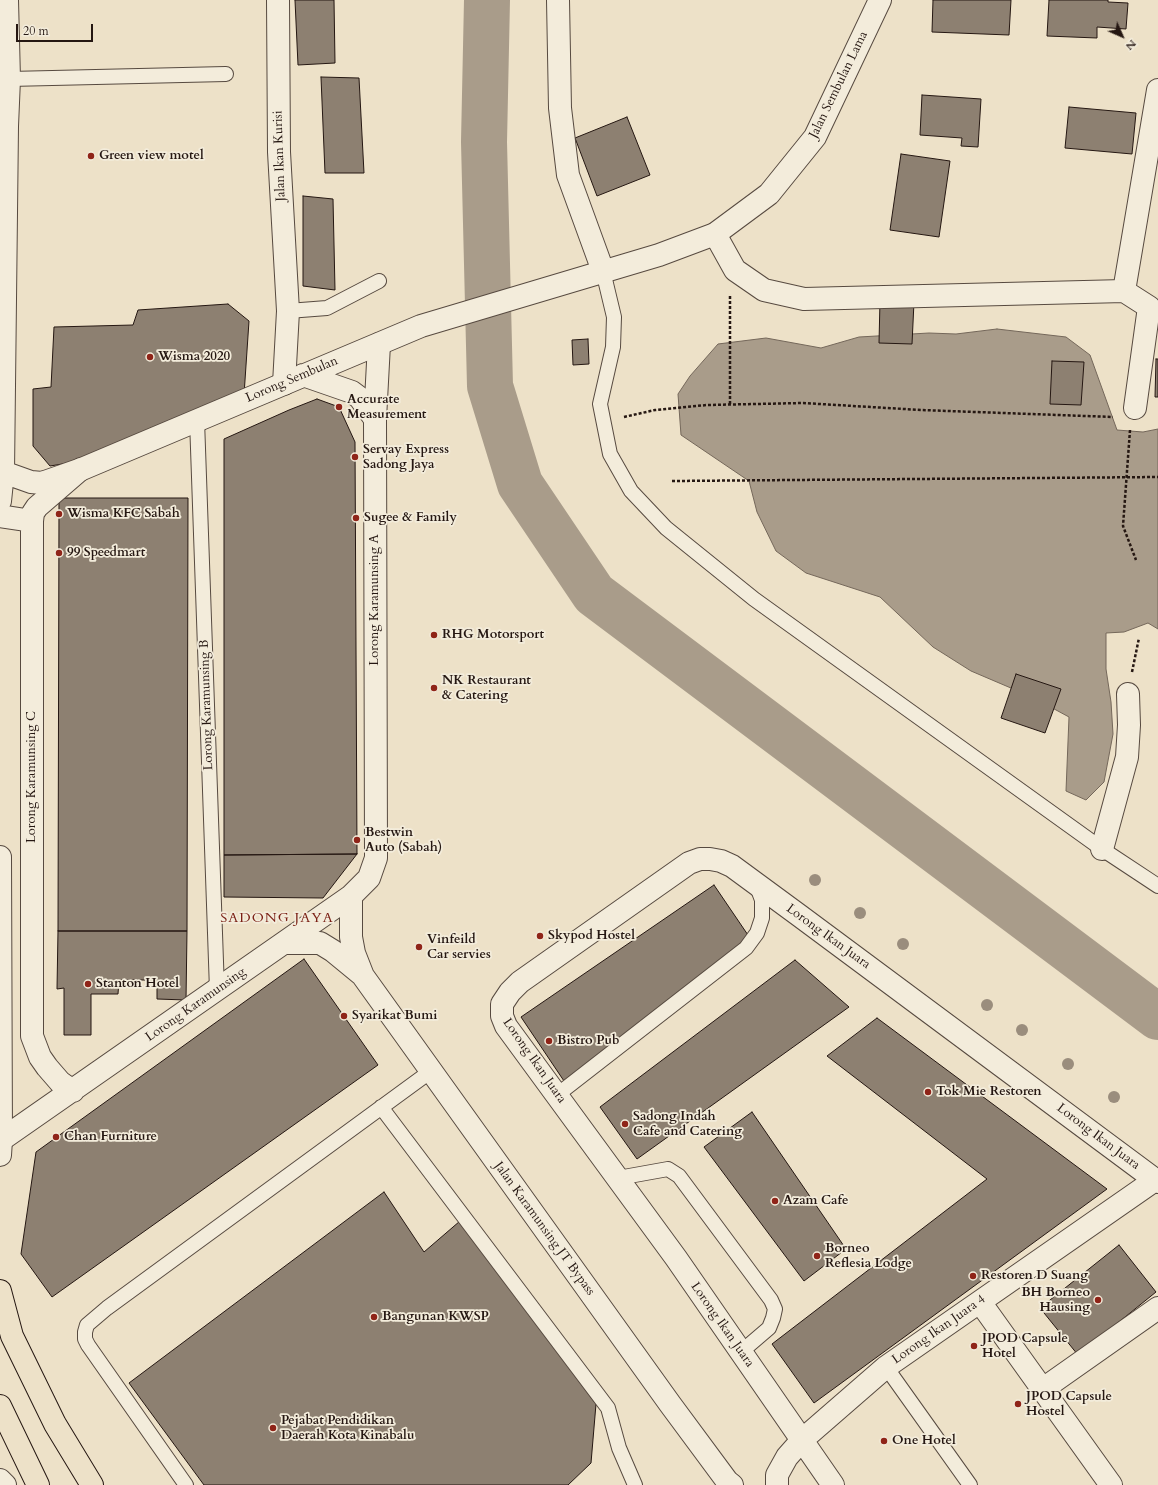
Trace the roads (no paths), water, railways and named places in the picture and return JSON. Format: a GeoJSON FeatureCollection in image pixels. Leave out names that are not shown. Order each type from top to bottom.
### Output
{"type":"FeatureCollection","features":[{"type":"Feature","properties":{"kind":"main road"},"geometry":{"type":"LineString","coordinates":[[0,1291],[12,1336],[55,1424],[92,1485]]}},
{"type":"Feature","properties":{"kind":"main road"},"geometry":{"type":"LineString","coordinates":[[0,1406],[38,1485]]}},
{"type":"Feature","properties":{"kind":"street"},"geometry":{"type":"LineString","coordinates":[[0,501],[3,472],[7,126],[9,79],[7,0]]}},
{"type":"Feature","properties":{"kind":"street","name":"Jalan Ikan Kurisi"},"geometry":{"type":"LineString","coordinates":[[278,0],[279,152],[288,311],[294,379]]}},
{"type":"Feature","properties":{"kind":"street"},"geometry":{"type":"LineString","coordinates":[[558,0],[560,108],[568,175],[594,274]]}},
{"type":"Feature","properties":{"kind":"street","name":"Jalan Sembulan Lama"},"geometry":{"type":"LineString","coordinates":[[594,274],[659,255],[715,234],[769,194],[815,137],[880,0]]}},
{"type":"Feature","properties":{"kind":"street"},"geometry":{"type":"LineString","coordinates":[[1124,291],[1158,90]]}},
{"type":"Feature","properties":{"kind":"street"},"geometry":{"type":"LineString","coordinates":[[715,234],[736,270],[764,290],[804,299],[1124,291],[1153,307],[1132,417]]}},
{"type":"Feature","properties":{"kind":"street","name":"Lorong Sembulan"},"geometry":{"type":"LineString","coordinates":[[3,472],[31,482],[42,483],[82,469],[421,326],[594,274]]}},
{"type":"Feature","properties":{"kind":"street","name":"Lorong Karamunsing A"},"geometry":{"type":"LineString","coordinates":[[376,858],[375,419],[380,344]]}},
{"type":"Feature","properties":{"kind":"street"},"geometry":{"type":"LineString","coordinates":[[294,379],[352,392],[360,398],[375,419]]}},
{"type":"Feature","properties":{"kind":"street","name":"Lorong Karamunsing C"},"geometry":{"type":"LineString","coordinates":[[73,1091],[60,1082],[46,1067],[40,1057],[32,1036],[32,521],[33,513],[37,507],[82,469]]}},
{"type":"Feature","properties":{"kind":"street"},"geometry":{"type":"LineString","coordinates":[[0,516],[32,521]]}},
{"type":"Feature","properties":{"kind":"street"},"geometry":{"type":"LineString","coordinates":[[1102,849],[1127,757],[1129,725],[1128,694]]}},
{"type":"Feature","properties":{"kind":"street"},"geometry":{"type":"LineString","coordinates":[[0,857],[1,1148]]}},
{"type":"Feature","properties":{"kind":"street","name":"Lorong Karamunsing"},"geometry":{"type":"LineString","coordinates":[[1,1148],[73,1091],[351,896],[369,878],[376,858]]}},
{"type":"Feature","properties":{"kind":"street","name":"Lorong Ikan Juara"},"geometry":{"type":"LineString","coordinates":[[833,1485],[676,1258],[506,1026],[502,1016],[502,1004],[510,992],[520,982],[689,863],[700,859],[721,861],[732,866],[1157,1181]]}},
{"type":"Feature","properties":{"kind":"street"},"geometry":{"type":"LineString","coordinates":[[351,896],[351,937],[354,953],[363,976]]}},
{"type":"Feature","properties":{"kind":"street"},"geometry":{"type":"LineString","coordinates":[[284,943],[320,943],[333,951],[363,976]]}},
{"type":"Feature","properties":{"kind":"street","name":"Jalan Karamunsing JT Bypass"},"geometry":{"type":"LineString","coordinates":[[363,976],[729,1484]]}},
{"type":"Feature","properties":{"kind":"street","name":"Lorong Ikan Juara 4"},"geometry":{"type":"LineString","coordinates":[[777,1485],[777,1475],[787,1457],[802,1440],[886,1367],[1157,1181]]}},
{"type":"Feature","properties":{"kind":"street"},"geometry":{"type":"LineString","coordinates":[[980,1302],[1111,1485]]}},
{"type":"Feature","properties":{"kind":"street"},"geometry":{"type":"LineString","coordinates":[[1043,1388],[1158,1308]]}},
{"type":"Feature","properties":{"kind":"street"},"geometry":{"type":"LineString","coordinates":[[0,1480],[6,1485]]}},
{"type":"Feature","properties":{"kind":"lane"},"geometry":{"type":"LineString","coordinates":[[9,79],[226,74]]}},
{"type":"Feature","properties":{"kind":"lane"},"geometry":{"type":"LineString","coordinates":[[594,274],[614,317],[613,347],[600,404],[610,454],[631,491],[666,528],[754,599],[1102,849],[1158,886]]}},
{"type":"Feature","properties":{"kind":"lane"},"geometry":{"type":"LineString","coordinates":[[288,311],[327,308],[379,281]]}},
{"type":"Feature","properties":{"kind":"lane","name":"Lorong Karamunsing B"},"geometry":{"type":"LineString","coordinates":[[197,420],[217,990]]}},
{"type":"Feature","properties":{"kind":"lane"},"geometry":{"type":"LineString","coordinates":[[557,1094],[746,948],[757,933],[762,918],[762,900],[756,884]]}},
{"type":"Feature","properties":{"kind":"lane"},"geometry":{"type":"LineString","coordinates":[[186,1485],[88,1346],[85,1339],[87,1325],[107,1308],[431,1071]]}},
{"type":"Feature","properties":{"kind":"lane"},"geometry":{"type":"LineString","coordinates":[[381,1107],[608,1408],[619,1448],[635,1485]]}},
{"type":"Feature","properties":{"kind":"lane"},"geometry":{"type":"LineString","coordinates":[[618,1178],[668,1169],[679,1176],[771,1300],[775,1309],[769,1328],[742,1352]]}},
{"type":"Feature","properties":{"kind":"lane"},"geometry":{"type":"LineString","coordinates":[[886,1367],[970,1485]]}},
{"type":"Feature","properties":{"kind":"waterway"},"geometry":{"type":"LineString","coordinates":[[487,0],[484,142],[490,386],[520,484],[594,594],[1158,1017]]}},
{"type":"Feature","properties":{"kind":"place","name":"Green view motel"},"geometry":{"type":"Point","coordinates":[91,156]}},
{"type":"Feature","properties":{"kind":"place","name":"Wisma 2020"},"geometry":{"type":"Point","coordinates":[150,357]}},
{"type":"Feature","properties":{"kind":"place","name":"Accurate Measurement"},"geometry":{"type":"Point","coordinates":[339,407]}},
{"type":"Feature","properties":{"kind":"place","name":"Servay Express Sadong Jaya"},"geometry":{"type":"Point","coordinates":[355,457]}},
{"type":"Feature","properties":{"kind":"place","name":"Wisma KFC Sabah"},"geometry":{"type":"Point","coordinates":[59,514]}},
{"type":"Feature","properties":{"kind":"place","name":"Sugee & Family"},"geometry":{"type":"Point","coordinates":[356,518]}},
{"type":"Feature","properties":{"kind":"place","name":"99 Speedmart"},"geometry":{"type":"Point","coordinates":[59,553]}},
{"type":"Feature","properties":{"kind":"place","name":"RHG Motorsport"},"geometry":{"type":"Point","coordinates":[434,635]}},
{"type":"Feature","properties":{"kind":"place","name":"NK Restaurant & Catering"},"geometry":{"type":"Point","coordinates":[434,688]}},
{"type":"Feature","properties":{"kind":"place","name":"Bestwin Auto (Sabah)"},"geometry":{"type":"Point","coordinates":[357,840]}},
{"type":"Feature","properties":{"kind":"place","name":"Skypod Hostel"},"geometry":{"type":"Point","coordinates":[540,936]}},
{"type":"Feature","properties":{"kind":"place","name":"Vinfeild Car servies"},"geometry":{"type":"Point","coordinates":[419,947]}},
{"type":"Feature","properties":{"kind":"place","name":"Stanton Hotel"},"geometry":{"type":"Point","coordinates":[88,984]}},
{"type":"Feature","properties":{"kind":"place","name":"Syarikat Bumi"},"geometry":{"type":"Point","coordinates":[344,1016]}},
{"type":"Feature","properties":{"kind":"place","name":"Bistro Pub"},"geometry":{"type":"Point","coordinates":[549,1041]}},
{"type":"Feature","properties":{"kind":"place","name":"Tok Mie Restoren"},"geometry":{"type":"Point","coordinates":[928,1092]}},
{"type":"Feature","properties":{"kind":"place","name":"Sadong Indah Cafe and Catering"},"geometry":{"type":"Point","coordinates":[625,1124]}},
{"type":"Feature","properties":{"kind":"place","name":"Chan Furniture"},"geometry":{"type":"Point","coordinates":[56,1137]}},
{"type":"Feature","properties":{"kind":"place","name":"Azam Cafe"},"geometry":{"type":"Point","coordinates":[775,1201]}},
{"type":"Feature","properties":{"kind":"place","name":"Borneo Reflesia Lodge"},"geometry":{"type":"Point","coordinates":[817,1256]}},
{"type":"Feature","properties":{"kind":"place","name":"Restoren D Suang"},"geometry":{"type":"Point","coordinates":[973,1276]}},
{"type":"Feature","properties":{"kind":"place","name":"BH Borneo Hausing"},"geometry":{"type":"Point","coordinates":[1098,1300]}},
{"type":"Feature","properties":{"kind":"place","name":"Bangunan KWSP"},"geometry":{"type":"Point","coordinates":[374,1317]}},
{"type":"Feature","properties":{"kind":"place","name":"JPOD Capsule Hotel"},"geometry":{"type":"Point","coordinates":[974,1346]}},
{"type":"Feature","properties":{"kind":"place","name":"JPOD Capsule Hostel"},"geometry":{"type":"Point","coordinates":[1018,1404]}},
{"type":"Feature","properties":{"kind":"place","name":"Pejabat Pendidikan Daerah Kota Kinabalu"},"geometry":{"type":"Point","coordinates":[273,1428]}},
{"type":"Feature","properties":{"kind":"place","name":"One Hotel"},"geometry":{"type":"Point","coordinates":[884,1441]}},
{"type":"Feature","properties":{"kind":"district","name":"SADONG JAYA"},"geometry":{"type":"Point","coordinates":[277,919]}}]}
